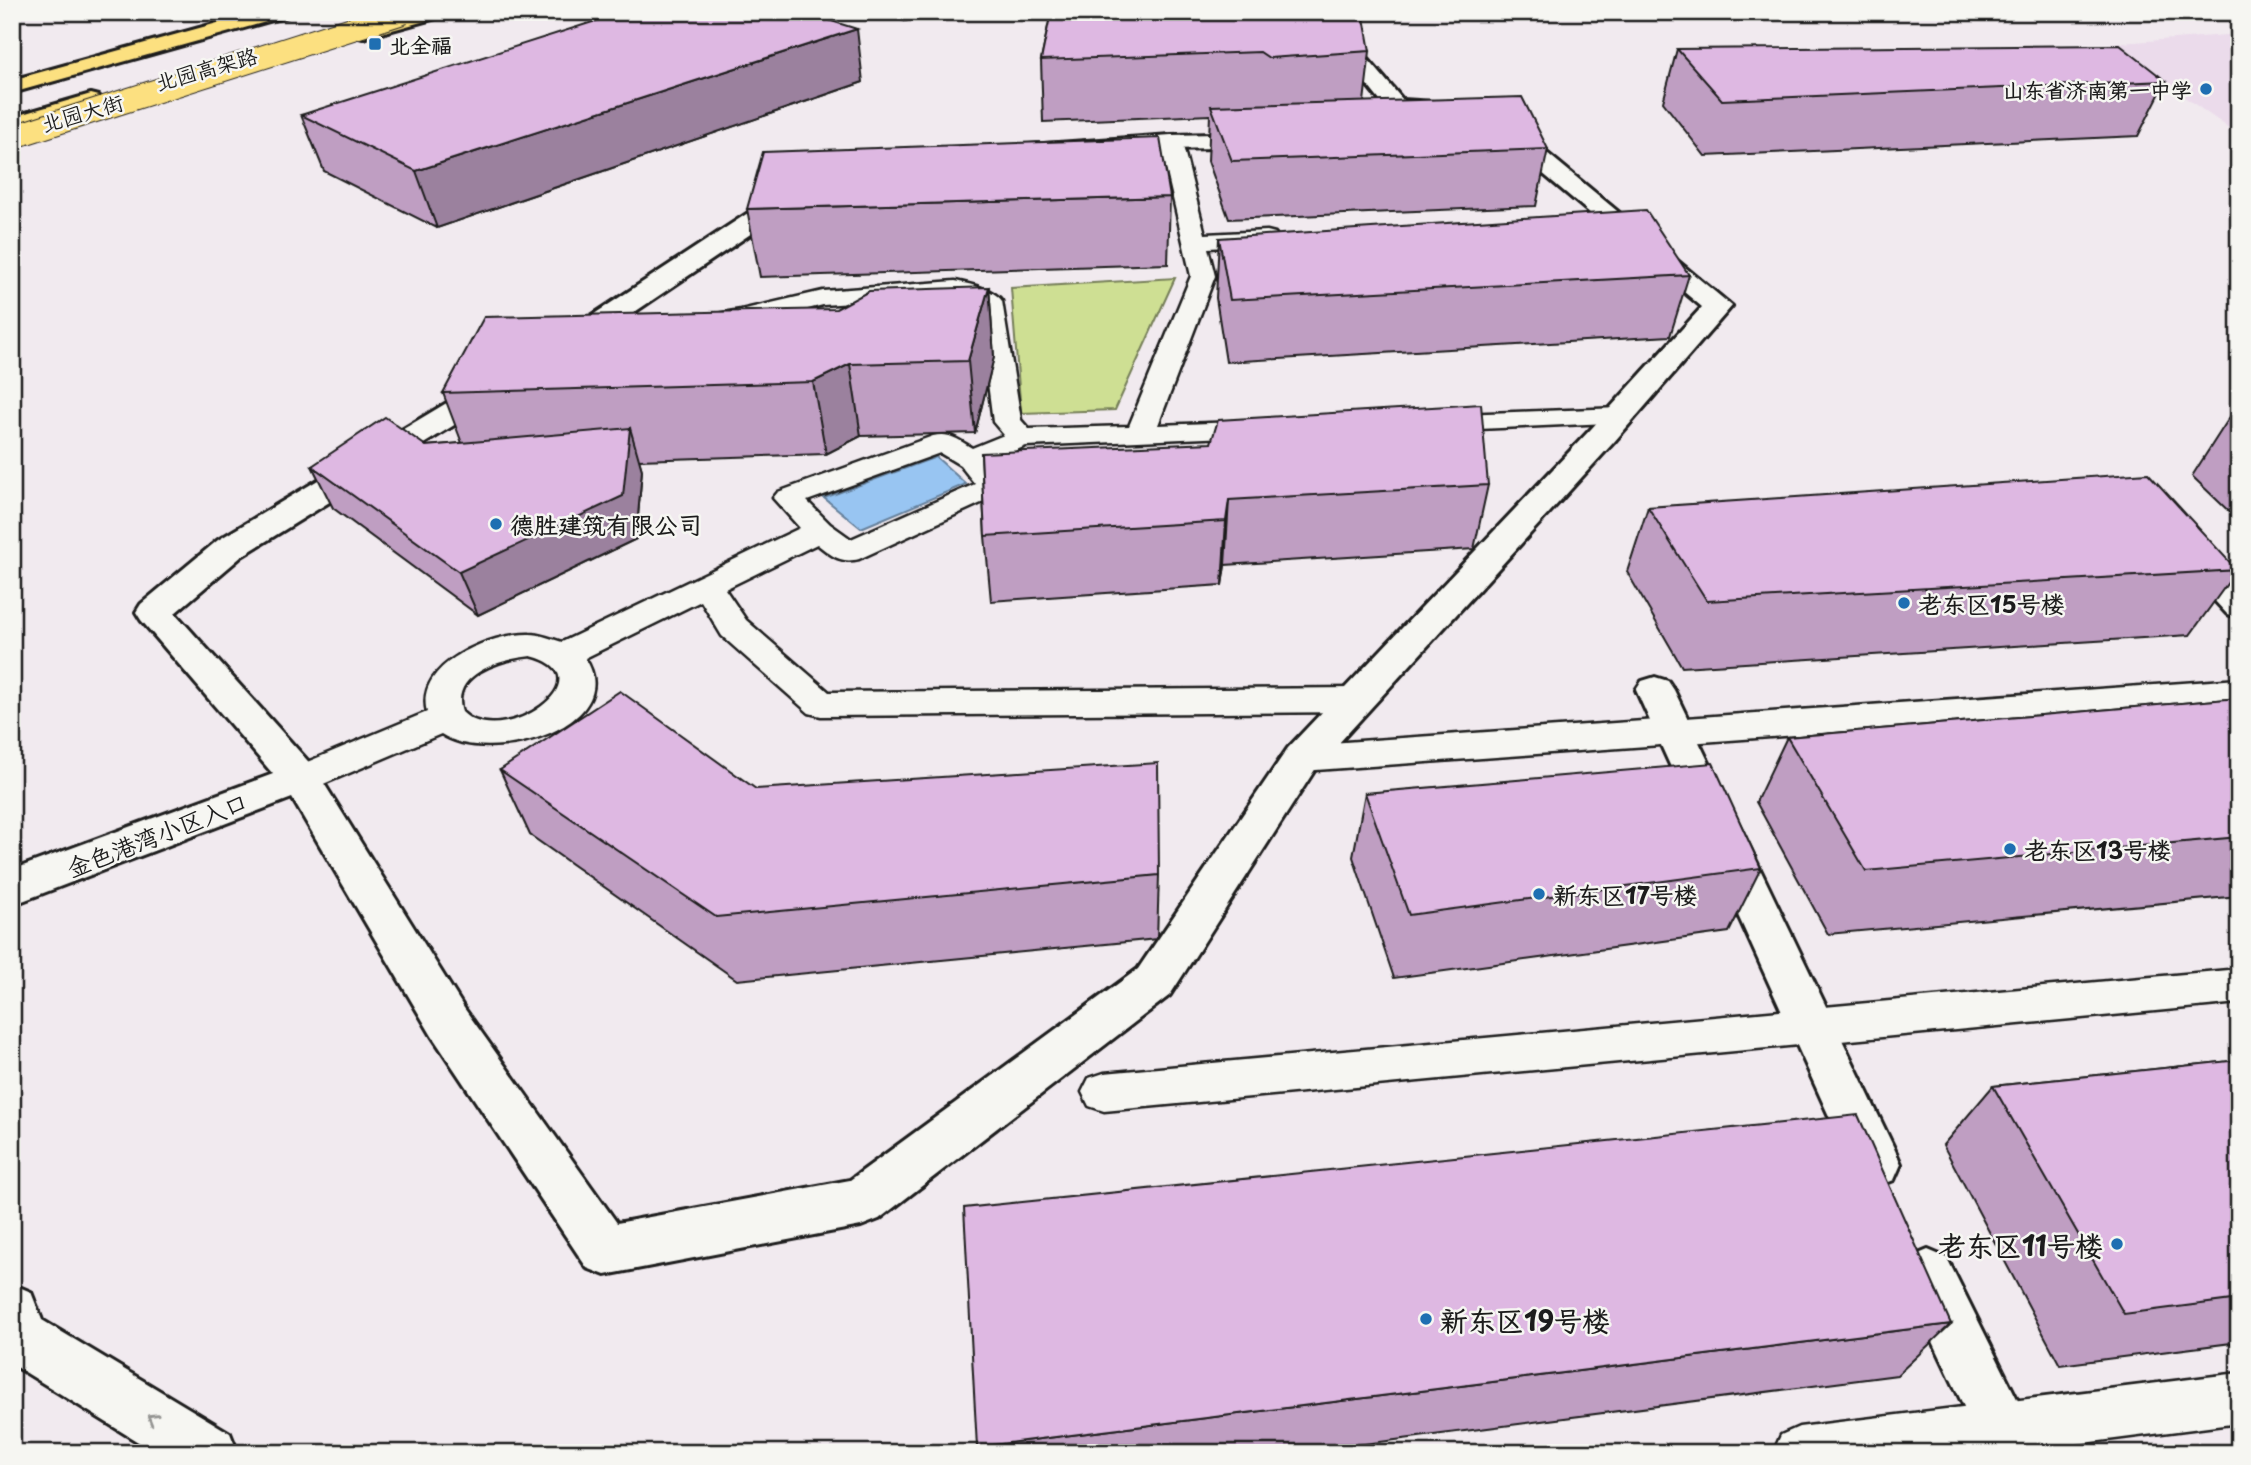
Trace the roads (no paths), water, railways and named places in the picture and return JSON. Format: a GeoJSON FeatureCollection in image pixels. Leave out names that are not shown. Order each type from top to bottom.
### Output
{"type":"FeatureCollection","features":[{"type":"Feature","properties":{"kind":"main road"},"geometry":{"type":"LineString","coordinates":[[134,32],[213,12]]}},
{"type":"Feature","properties":{"kind":"main road","name":"北园大街"},"geometry":{"type":"LineString","coordinates":[[12,85],[258,12]]}},
{"type":"Feature","properties":{"kind":"main road","name":"北园高架路"},"geometry":{"type":"LineString","coordinates":[[12,85],[280,12]]}},
{"type":"Feature","properties":{"kind":"main road"},"geometry":{"type":"LineString","coordinates":[[12,134],[402,12]]}},
{"type":"Feature","properties":{"kind":"main road","name":"北园高架路"},"geometry":{"type":"LineString","coordinates":[[12,124],[402,12]]}},
{"type":"Feature","properties":{"kind":"main road","name":"北园大街"},"geometry":{"type":"LineString","coordinates":[[12,134],[436,12]]}},
{"type":"Feature","properties":{"kind":"street"},"geometry":{"type":"LineString","coordinates":[[1299,55],[1354,55],[1397,107],[1461,109]]}},
{"type":"Feature","properties":{"kind":"street"},"geometry":{"type":"LineString","coordinates":[[1498,122],[1600,220],[1718,306],[1620,416],[1302,758],[1154,982],[862,1202],[605,1250],[448,1022],[301,779],[154,612],[230,548],[589,330],[789,197],[914,160],[1171,142],[1498,122]]}},
{"type":"Feature","properties":{"kind":"street"},"geometry":{"type":"LineString","coordinates":[[2164,526],[2239,606]]}},
{"type":"Feature","properties":{"kind":"street"},"geometry":{"type":"LineString","coordinates":[[1655,690],[1901,1218],[2009,1440]]}},
{"type":"Feature","properties":{"kind":"street","name":"金色港湾小区入口"},"geometry":{"type":"LineString","coordinates":[[12,888],[301,779]]}},
{"type":"Feature","properties":{"kind":"street"},"geometry":{"type":"LineString","coordinates":[[12,1311],[20,1338],[210,1453]]}},
{"type":"Feature","properties":{"kind":"lane"},"geometry":{"type":"LineString","coordinates":[[1140,434],[1203,276],[1171,142]]}},
{"type":"Feature","properties":{"kind":"lane"},"geometry":{"type":"LineString","coordinates":[[1195,242],[1293,237]]}},
{"type":"Feature","properties":{"kind":"lane"},"geometry":{"type":"LineString","coordinates":[[700,321],[741,318],[823,298],[955,288],[990,301],[1007,422],[1022,438]]}},
{"type":"Feature","properties":{"kind":"lane"},"geometry":{"type":"LineString","coordinates":[[589,330],[644,326]]}},
{"type":"Feature","properties":{"kind":"lane"},"geometry":{"type":"LineString","coordinates":[[1415,424],[1620,416]]}},
{"type":"Feature","properties":{"kind":"lane"},"geometry":{"type":"LineString","coordinates":[[970,459],[1022,438],[1291,428]]}},
{"type":"Feature","properties":{"kind":"lane"},"geometry":{"type":"LineString","coordinates":[[943,442],[970,459],[993,487],[848,552],[819,531],[788,498],[943,442]]}},
{"type":"Feature","properties":{"kind":"lane"},"geometry":{"type":"LineString","coordinates":[[565,654],[819,531]]}},
{"type":"Feature","properties":{"kind":"lane"},"geometry":{"type":"LineString","coordinates":[[707,585],[734,628],[821,704],[1357,700]]}},
{"type":"Feature","properties":{"kind":"lane"},"geometry":{"type":"LineString","coordinates":[[531,645],[565,654],[575,665],[578,679],[572,695],[561,709],[543,722],[522,731],[498,736],[476,735],[458,729],[446,718],[441,706],[443,691],[454,676],[469,663],[509,647],[531,645]]}},
{"type":"Feature","properties":{"kind":"lane"},"geometry":{"type":"LineString","coordinates":[[1302,758],[2239,691]]}},
{"type":"Feature","properties":{"kind":"lane"},"geometry":{"type":"LineString","coordinates":[[301,779],[446,718]]}},
{"type":"Feature","properties":{"kind":"lane"},"geometry":{"type":"LineString","coordinates":[[1104,1091],[2239,986]]}},
{"type":"Feature","properties":{"kind":"lane"},"geometry":{"type":"LineString","coordinates":[[1799,1453],[2009,1440],[2239,1398]]}},
{"type":"Feature","properties":{"kind":"water"},"geometry":{"type":"Polygon","coordinates":[[[936,457],[966,484],[861,528],[824,498],[936,457]]]}},
{"type":"Feature","properties":{"kind":"place","name":"北全福"},"geometry":{"type":"Point","coordinates":[375,44]}},
{"type":"Feature","properties":{"kind":"place","name":"山东省济南第一中学"},"geometry":{"type":"Point","coordinates":[2206,89]}},
{"type":"Feature","properties":{"kind":"place","name":"德胜建筑有限公司"},"geometry":{"type":"Point","coordinates":[496,524]}},
{"type":"Feature","properties":{"kind":"place","name":"老东区15号楼"},"geometry":{"type":"Point","coordinates":[1904,603]}},
{"type":"Feature","properties":{"kind":"place","name":"老东区13号楼"},"geometry":{"type":"Point","coordinates":[2010,849]}},
{"type":"Feature","properties":{"kind":"place","name":"新东区17号楼"},"geometry":{"type":"Point","coordinates":[1539,894]}},
{"type":"Feature","properties":{"kind":"place","name":"老东区11号楼"},"geometry":{"type":"Point","coordinates":[2117,1244]}},
{"type":"Feature","properties":{"kind":"place","name":"新东区19号楼"},"geometry":{"type":"Point","coordinates":[1426,1319]}}]}
